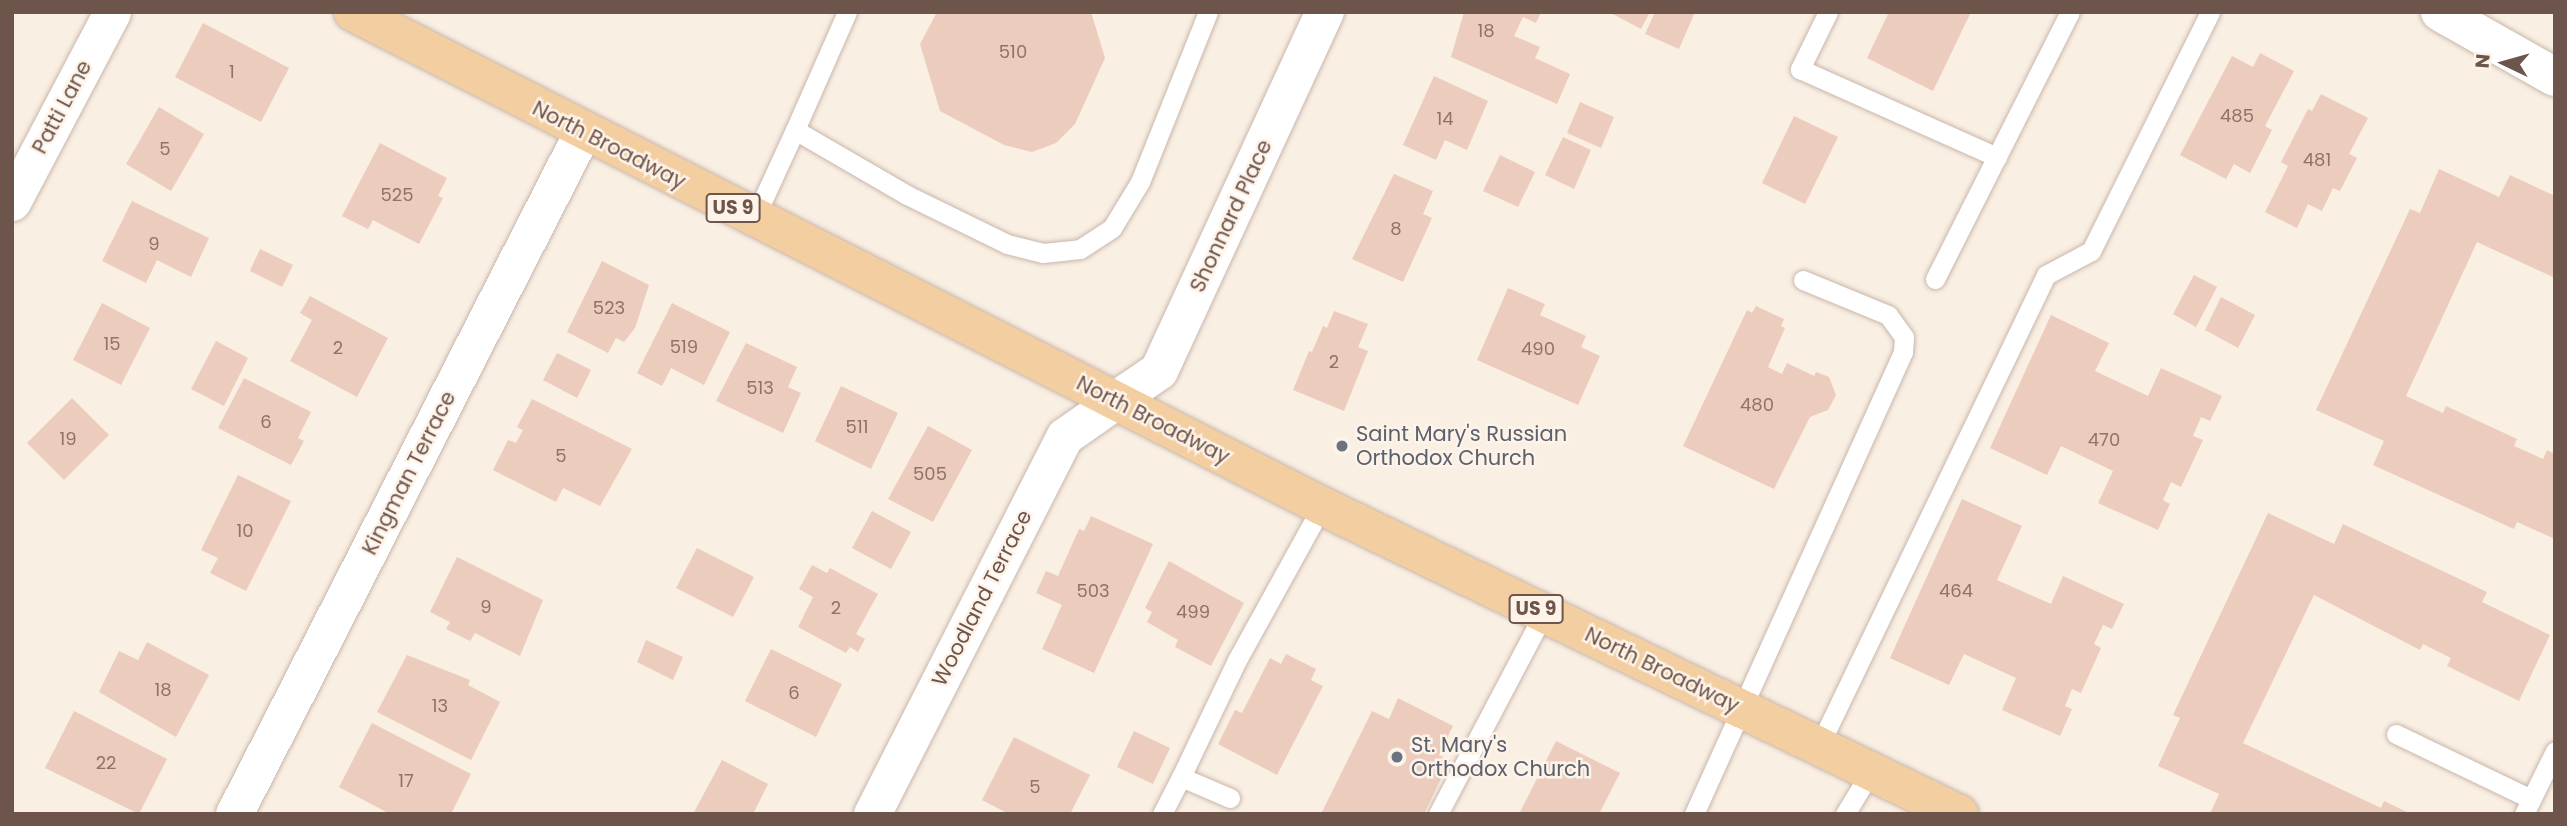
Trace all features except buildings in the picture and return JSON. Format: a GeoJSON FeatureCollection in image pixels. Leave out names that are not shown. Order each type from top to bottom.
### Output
{"type":"FeatureCollection","features":[{"type":"Feature","properties":{"kind":"main road","name":"North Broadway"},"geometry":{"type":"LineString","coordinates":[[354,12],[754,219],[1322,506],[1871,771],[1946,811]]}},
{"type":"Feature","properties":{"kind":"street","name":"Patti Lane"},"geometry":{"type":"LineString","coordinates":[[12,202],[112,12]]}},
{"type":"Feature","properties":{"kind":"street","name":"Shonnard Place"},"geometry":{"type":"LineString","coordinates":[[1115,401],[1159,371],[1325,12]]}},
{"type":"Feature","properties":{"kind":"street"},"geometry":{"type":"LineString","coordinates":[[2440,12],[2555,77]]}},
{"type":"Feature","properties":{"kind":"street","name":"Kingman Terrace"},"geometry":{"type":"LineString","coordinates":[[234,814],[583,131]]}},
{"type":"Feature","properties":{"kind":"street","name":"Woodland Terrace"},"geometry":{"type":"LineString","coordinates":[[872,814],[1065,436],[1115,401]]}},
{"type":"Feature","properties":{"kind":"lane"},"geometry":{"type":"LineString","coordinates":[[754,219],[847,12]]}},
{"type":"Feature","properties":{"kind":"lane"},"geometry":{"type":"LineString","coordinates":[[795,130],[907,195],[1007,244],[1043,253],[1080,249],[1112,228],[1140,182],[1208,12]]}},
{"type":"Feature","properties":{"kind":"lane"},"geometry":{"type":"LineString","coordinates":[[1828,12],[1800,69],[1997,156]]}},
{"type":"Feature","properties":{"kind":"lane"},"geometry":{"type":"LineString","coordinates":[[1935,279],[2070,12]]}},
{"type":"Feature","properties":{"kind":"lane"},"geometry":{"type":"LineString","coordinates":[[1819,746],[2046,275],[2091,251],[2210,12]]}},
{"type":"Feature","properties":{"kind":"lane"},"geometry":{"type":"LineString","coordinates":[[1694,814],[1903,352],[1904,337],[1888,315],[1803,280]]}},
{"type":"Feature","properties":{"kind":"lane"},"geometry":{"type":"LineString","coordinates":[[1162,814],[1237,660],[1322,506]]}},
{"type":"Feature","properties":{"kind":"lane"},"geometry":{"type":"LineString","coordinates":[[1438,814],[1544,613]]}},
{"type":"Feature","properties":{"kind":"lane"},"geometry":{"type":"LineString","coordinates":[[2396,734],[2527,806],[2555,751]]}},
{"type":"Feature","properties":{"kind":"lane"},"geometry":{"type":"LineString","coordinates":[[1845,814],[1871,771]]}},
{"type":"Feature","properties":{"kind":"lane"},"geometry":{"type":"LineString","coordinates":[[1181,776],[1230,798]]}},
{"type":"Feature","properties":{"kind":"place","name":"Saint Mary's Russian Orthodox Church"},"geometry":{"type":"Point","coordinates":[1342,446]}},
{"type":"Feature","properties":{"kind":"place","name":"St. Mary's Orthodox Church"},"geometry":{"type":"Point","coordinates":[1397,757]}}]}
